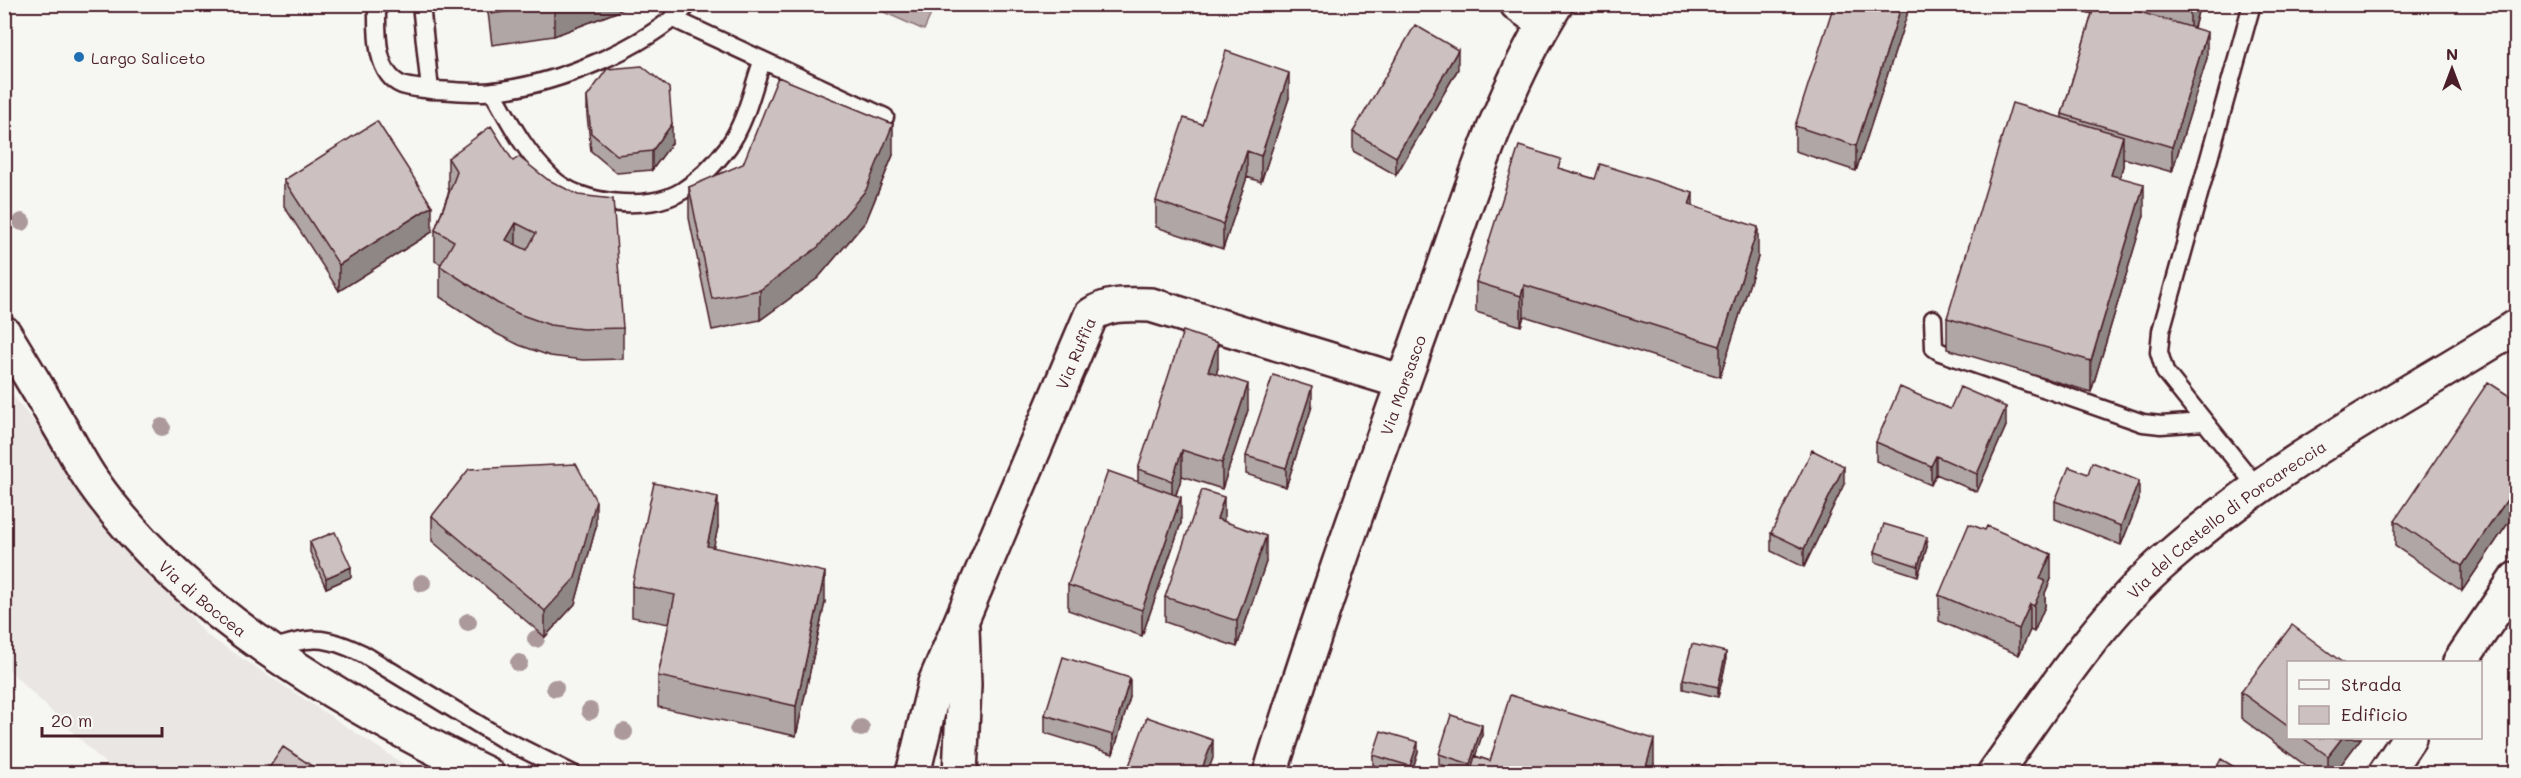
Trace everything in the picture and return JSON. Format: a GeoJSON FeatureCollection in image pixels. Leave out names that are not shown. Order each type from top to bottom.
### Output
{"type":"FeatureCollection","features":[{"type":"Feature","properties":{"kind":"street"},"geometry":{"type":"LineString","coordinates":[[1517,4],[1550,14]]}},
{"type":"Feature","properties":{"kind":"street","name":"Via Morsasco"},"geometry":{"type":"LineString","coordinates":[[1270,774],[1300,676],[1496,125],[1550,14]]}},
{"type":"Feature","properties":{"kind":"street","name":"Via Ruffia"},"geometry":{"type":"LineString","coordinates":[[914,774],[935,683],[1091,315],[1102,308],[1116,304],[1151,305],[1403,382]]}},
{"type":"Feature","properties":{"kind":"street","name":"Via di Boccea"},"geometry":{"type":"LineString","coordinates":[[4,333],[93,482],[147,548],[210,604],[270,650],[379,716],[487,774]]}},
{"type":"Feature","properties":{"kind":"street","name":"Via del Castello di Porcareccia"},"geometry":{"type":"LineString","coordinates":[[1994,774],[2106,620],[2166,559],[2257,487],[2304,455],[2511,337]]}},
{"type":"Feature","properties":{"kind":"street"},"geometry":{"type":"LineString","coordinates":[[2461,661],[2517,579]]}},
{"type":"Feature","properties":{"kind":"street","name":"Via Ruffia"},"geometry":{"type":"LineString","coordinates":[[960,774],[964,685],[961,625]]}},
{"type":"Feature","properties":{"kind":"street"},"geometry":{"type":"LineString","coordinates":[[2385,774],[2408,739]]}},
{"type":"Feature","properties":{"kind":"lane"},"geometry":{"type":"LineString","coordinates":[[377,4],[377,46],[385,69],[400,84],[430,90],[493,92],[555,78],[618,52],[674,19],[689,4]]}},
{"type":"Feature","properties":{"kind":"lane"},"geometry":{"type":"LineString","coordinates":[[421,4],[430,90]]}},
{"type":"Feature","properties":{"kind":"lane"},"geometry":{"type":"LineString","coordinates":[[2252,4],[2162,331],[2160,352],[2165,372],[2257,487]]}},
{"type":"Feature","properties":{"kind":"lane"},"geometry":{"type":"LineString","coordinates":[[674,19],[762,62],[885,117]]}},
{"type":"Feature","properties":{"kind":"lane"},"geometry":{"type":"LineString","coordinates":[[493,92],[522,146],[554,180],[591,199],[622,204],[651,202],[680,192],[708,170],[729,145],[742,120],[762,62]]}},
{"type":"Feature","properties":{"kind":"lane"},"geometry":{"type":"LineString","coordinates":[[1933,319],[1932,341],[1934,348],[1940,352],[2143,423],[2161,425],[2204,422]]}},
{"type":"Feature","properties":{"kind":"lane"},"geometry":{"type":"LineString","coordinates":[[270,650],[293,641],[310,638],[340,642],[501,738],[573,774]]}},
{"type":"Feature","properties":{"kind":"shaded area"},"geometry":{"type":"Polygon","coordinates":[[[868,4],[935,5],[924,30],[868,4]]]}},
{"type":"Feature","properties":{"kind":"shaded area"},"geometry":{"type":"Polygon","coordinates":[[[4,385],[205,634],[417,773],[115,773],[5,666],[4,385]]]}},
{"type":"Feature","properties":{"kind":"building"},"geometry":{"type":"Polygon","coordinates":[[[490,4],[555,4],[492,14],[490,4]]]}},
{"type":"Feature","properties":{"kind":"building"},"geometry":{"type":"Polygon","coordinates":[[[1834,4],[1902,4],[1856,146],[1795,126],[1834,4]]]}},
{"type":"Feature","properties":{"kind":"building"},"geometry":{"type":"Polygon","coordinates":[[[2095,4],[2113,4],[2207,32],[2172,147],[2062,114],[2095,4]]]}},
{"type":"Feature","properties":{"kind":"building"},"geometry":{"type":"Polygon","coordinates":[[[2167,4],[2192,4],[2190,11],[2167,4]]]}},
{"type":"Feature","properties":{"kind":"building"},"geometry":{"type":"Polygon","coordinates":[[[1415,25],[1458,50],[1396,157],[1353,132],[1415,25]]]}},
{"type":"Feature","properties":{"kind":"building"},"geometry":{"type":"Polygon","coordinates":[[[1226,51],[1289,73],[1261,156],[1247,151],[1223,224],[1156,201],[1184,118],[1202,124],[1226,51]]]}},
{"type":"Feature","properties":{"kind":"building"},"geometry":{"type":"Polygon","coordinates":[[[642,66],[669,88],[672,124],[652,151],[617,155],[591,133],[587,97],[607,69],[642,66]]]}},
{"type":"Feature","properties":{"kind":"building"},"geometry":{"type":"Polygon","coordinates":[[[778,77],[893,124],[866,190],[818,247],[760,290],[712,299],[689,187],[743,164],[778,77]]]}},
{"type":"Feature","properties":{"kind":"building"},"geometry":{"type":"Polygon","coordinates":[[[2012,103],[2123,136],[2111,175],[2144,184],[2091,361],[1947,318],[2012,103]]]}},
{"type":"Feature","properties":{"kind":"building"},"geometry":{"type":"Polygon","coordinates":[[[377,121],[432,206],[339,265],[284,180],[377,121]]]}},
{"type":"Feature","properties":{"kind":"building"},"geometry":{"type":"Polygon","coordinates":[[[491,126],[513,161],[519,157],[547,179],[578,195],[613,199],[623,328],[583,329],[550,325],[497,303],[440,266],[454,241],[435,230],[457,172],[448,158],[491,126]],[[516,223],[506,240],[527,250],[536,233],[516,223]]]}},
{"type":"Feature","properties":{"kind":"building"},"geometry":{"type":"Polygon","coordinates":[[[1519,146],[1561,159],[1558,168],[1595,179],[1600,164],[1693,193],[1689,205],[1758,227],[1720,346],[1524,285],[1521,296],[1476,282],[1519,146]]]}},
{"type":"Feature","properties":{"kind":"building"},"geometry":{"type":"Polygon","coordinates":[[[1183,331],[1218,343],[1208,371],[1248,384],[1222,463],[1182,450],[1172,481],[1138,469],[1183,331]]]}},
{"type":"Feature","properties":{"kind":"building"},"geometry":{"type":"Polygon","coordinates":[[[1273,375],[1312,387],[1286,468],[1246,456],[1273,375]]]}},
{"type":"Feature","properties":{"kind":"building"},"geometry":{"type":"Polygon","coordinates":[[[2488,382],[2517,401],[2517,485],[2462,566],[2395,520],[2488,382]]]}},
{"type":"Feature","properties":{"kind":"building"},"geometry":{"type":"Polygon","coordinates":[[[1900,387],[1950,409],[1960,387],[2006,407],[1977,474],[1936,456],[1931,466],[1876,442],[1900,387]]]}},
{"type":"Feature","properties":{"kind":"building"},"geometry":{"type":"Polygon","coordinates":[[[1812,450],[1844,466],[1804,549],[1771,533],[1812,450]]]}},
{"type":"Feature","properties":{"kind":"building"},"geometry":{"type":"Polygon","coordinates":[[[2092,462],[2139,481],[2121,526],[2055,501],[2069,467],[2088,474],[2092,462]]]}},
{"type":"Feature","properties":{"kind":"building"},"geometry":{"type":"Polygon","coordinates":[[[576,464],[596,501],[575,578],[545,611],[432,516],[469,469],[576,464]]]}},
{"type":"Feature","properties":{"kind":"building"},"geometry":{"type":"Polygon","coordinates":[[[1108,471],[1181,497],[1142,610],[1068,585],[1108,471]]]}},
{"type":"Feature","properties":{"kind":"building"},"geometry":{"type":"Polygon","coordinates":[[[654,483],[718,497],[707,546],[825,572],[796,706],[658,676],[675,595],[632,586],[654,483]]]}},
{"type":"Feature","properties":{"kind":"building"},"geometry":{"type":"Polygon","coordinates":[[[1202,490],[1224,497],[1217,519],[1266,536],[1237,621],[1165,597],[1202,490]]]}},
{"type":"Feature","properties":{"kind":"building"},"geometry":{"type":"Polygon","coordinates":[[[1884,524],[1927,537],[1918,566],[1875,552],[1884,524]]]}},
{"type":"Feature","properties":{"kind":"building"},"geometry":{"type":"Polygon","coordinates":[[[1969,524],[1985,530],[1987,526],[2051,554],[2040,579],[2045,581],[2034,606],[2030,604],[2019,629],[1939,595],[1969,524]]]}},
{"type":"Feature","properties":{"kind":"building"},"geometry":{"type":"Polygon","coordinates":[[[335,532],[351,567],[326,578],[310,542],[335,532]]]}},
{"type":"Feature","properties":{"kind":"building"},"geometry":{"type":"Polygon","coordinates":[[[2292,625],[2340,661],[2287,661],[2287,726],[2241,692],[2292,625]]]}},
{"type":"Feature","properties":{"kind":"building"},"geometry":{"type":"Polygon","coordinates":[[[1692,644],[1726,652],[1718,687],[1683,679],[1692,644]]]}},
{"type":"Feature","properties":{"kind":"building"},"geometry":{"type":"Polygon","coordinates":[[[1063,657],[1130,678],[1113,735],[1045,715],[1063,657]]]}},
{"type":"Feature","properties":{"kind":"building"},"geometry":{"type":"Polygon","coordinates":[[[1510,695],[1654,739],[1644,774],[1470,774],[1475,756],[1490,761],[1510,695]]]}},
{"type":"Feature","properties":{"kind":"building"},"geometry":{"type":"Polygon","coordinates":[[[1451,715],[1482,725],[1470,764],[1439,754],[1451,715]]]}},
{"type":"Feature","properties":{"kind":"building"},"geometry":{"type":"Polygon","coordinates":[[[1147,717],[1213,740],[1200,774],[1126,774],[1147,717]]]}},
{"type":"Feature","properties":{"kind":"building"},"geometry":{"type":"Polygon","coordinates":[[[1381,731],[1418,742],[1410,766],[1373,755],[1381,731]]]}},
{"type":"Feature","properties":{"kind":"building"},"geometry":{"type":"Polygon","coordinates":[[[2304,739],[2341,739],[2328,756],[2304,739]]]}},
{"type":"Feature","properties":{"kind":"building"},"geometry":{"type":"Polygon","coordinates":[[[283,747],[324,774],[265,774],[283,747]]]}},
{"type":"Feature","properties":{"kind":"building"},"geometry":{"type":"Polygon","coordinates":[[[2221,759],[2246,774],[2213,774],[2221,759]]]}},
{"type":"Feature","properties":{"kind":"building"},"geometry":{"type":"Polygon","coordinates":[[[1720,767],[1742,774],[1718,774],[1720,767]]]}},
{"type":"Feature","properties":{"kind":"place","name":"Largo Saliceto"},"geometry":{"type":"Point","coordinates":[79,57]}}]}
